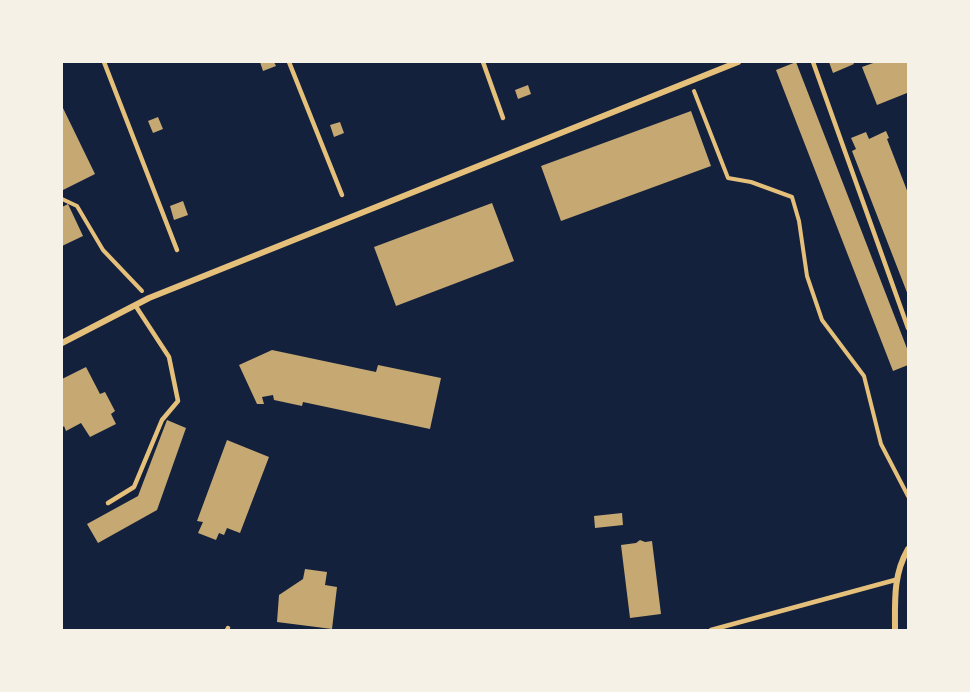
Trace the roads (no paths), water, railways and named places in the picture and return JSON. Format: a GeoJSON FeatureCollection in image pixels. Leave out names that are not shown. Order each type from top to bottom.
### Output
{"type":"FeatureCollection","features":[{"type":"Feature","properties":{"kind":"street"},"geometry":{"type":"LineString","coordinates":[[62,343],[149,298],[738,62]]}},
{"type":"Feature","properties":{"kind":"street"},"geometry":{"type":"LineString","coordinates":[[895,630],[896,580],[901,561],[909,549]]}},
{"type":"Feature","properties":{"kind":"lane"},"geometry":{"type":"LineString","coordinates":[[104,62],[177,249]]}},
{"type":"Feature","properties":{"kind":"lane"},"geometry":{"type":"LineString","coordinates":[[289,62],[342,195]]}},
{"type":"Feature","properties":{"kind":"lane"},"geometry":{"type":"LineString","coordinates":[[483,62],[503,118]]}},
{"type":"Feature","properties":{"kind":"lane"},"geometry":{"type":"LineString","coordinates":[[813,62],[909,328]]}},
{"type":"Feature","properties":{"kind":"lane"},"geometry":{"type":"LineString","coordinates":[[108,503],[134,487],[162,420],[178,401],[169,357],[135,305]]}},
{"type":"Feature","properties":{"kind":"lane"},"geometry":{"type":"LineString","coordinates":[[711,630],[896,580]]}}]}
